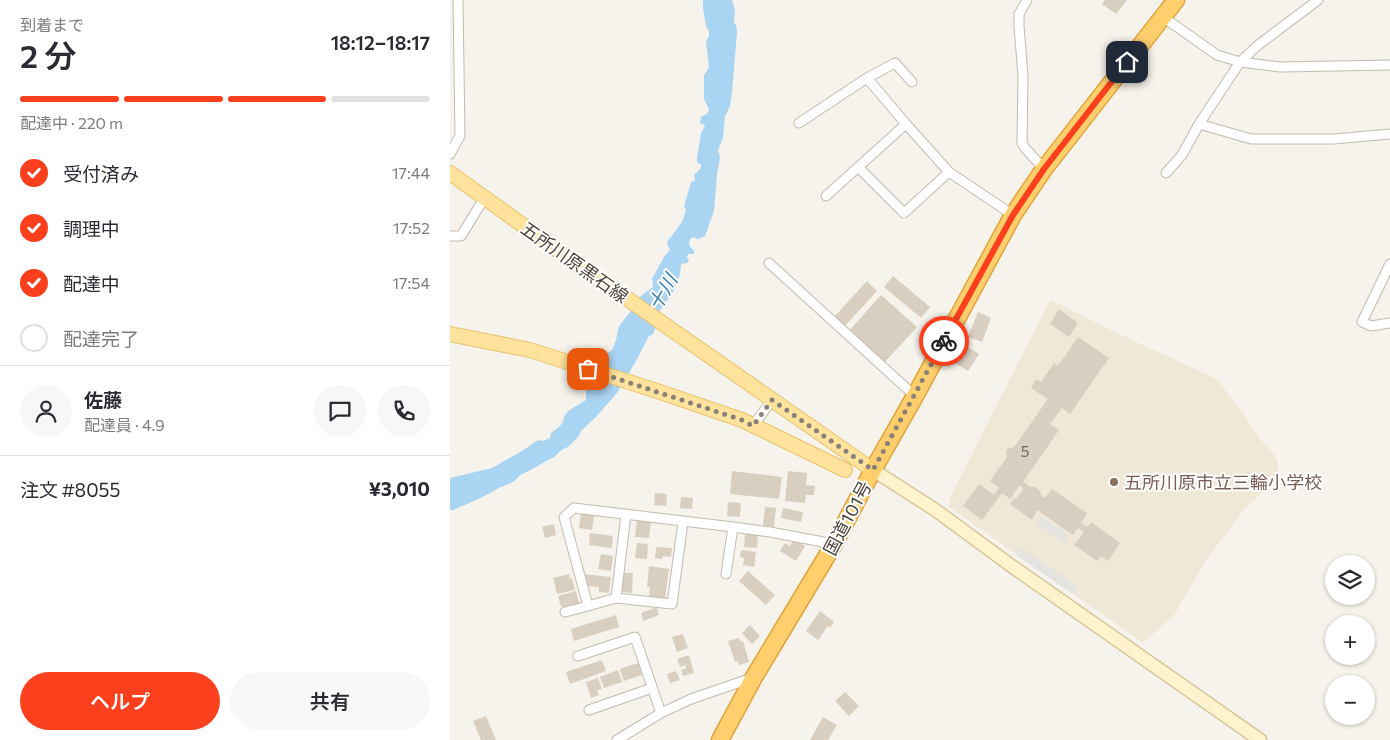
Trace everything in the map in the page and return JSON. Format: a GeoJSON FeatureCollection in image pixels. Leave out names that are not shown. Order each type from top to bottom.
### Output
{"type":"FeatureCollection","features":[{"type":"Feature","properties":{"kind":"highway","name":"国道101号"},"geometry":{"type":"LineString","coordinates":[[720,740],[754,677],[834,544],[1013,215],[1044,169],[1176,0]]}},
{"type":"Feature","properties":{"kind":"main road","name":"五所川原黒石線"},"geometry":{"type":"LineString","coordinates":[[450,173],[873,470]]}},
{"type":"Feature","properties":{"kind":"main road"},"geometry":{"type":"LineString","coordinates":[[450,334],[530,350],[742,420],[845,470]]}},
{"type":"Feature","properties":{"kind":"street"},"geometry":{"type":"LineString","coordinates":[[450,154],[460,136],[458,0]]}},
{"type":"Feature","properties":{"kind":"street"},"geometry":{"type":"LineString","coordinates":[[1027,0],[1019,14],[1023,76],[1022,143],[1044,169]]}},
{"type":"Feature","properties":{"kind":"street"},"geometry":{"type":"LineString","coordinates":[[1166,173],[1182,155],[1199,124],[1240,62],[1257,46],[1318,0]]}},
{"type":"Feature","properties":{"kind":"street"},"geometry":{"type":"LineString","coordinates":[[1163,17],[1217,55],[1240,62],[1280,67],[1390,65]]}},
{"type":"Feature","properties":{"kind":"street"},"geometry":{"type":"LineString","coordinates":[[798,124],[867,78],[895,63],[912,82]]}},
{"type":"Feature","properties":{"kind":"street"},"geometry":{"type":"LineString","coordinates":[[867,78],[949,172],[1013,215]]}},
{"type":"Feature","properties":{"kind":"street"},"geometry":{"type":"LineString","coordinates":[[826,196],[906,124]]}},
{"type":"Feature","properties":{"kind":"street"},"geometry":{"type":"LineString","coordinates":[[1199,124],[1251,139],[1334,139],[1390,134]]}},
{"type":"Feature","properties":{"kind":"street"},"geometry":{"type":"LineString","coordinates":[[858,167],[904,213],[949,172]]}},
{"type":"Feature","properties":{"kind":"street"},"geometry":{"type":"LineString","coordinates":[[450,236],[461,236],[485,197]]}},
{"type":"Feature","properties":{"kind":"street"},"geometry":{"type":"LineString","coordinates":[[769,263],[915,396]]}},
{"type":"Feature","properties":{"kind":"street"},"geometry":{"type":"LineString","coordinates":[[1390,264],[1362,322],[1371,326],[1390,323]]}},
{"type":"Feature","properties":{"kind":"street"},"geometry":{"type":"LineString","coordinates":[[753,426],[772,400]]}},
{"type":"Feature","properties":{"kind":"street"},"geometry":{"type":"LineString","coordinates":[[873,470],[934,509],[1013,567],[1260,740]]}},
{"type":"Feature","properties":{"kind":"street"},"geometry":{"type":"LineString","coordinates":[[588,606],[564,517],[574,508],[770,532],[834,544]]}},
{"type":"Feature","properties":{"kind":"street"},"geometry":{"type":"LineString","coordinates":[[616,598],[626,514]]}},
{"type":"Feature","properties":{"kind":"street"},"geometry":{"type":"LineString","coordinates":[[565,612],[616,598],[672,604],[683,522]]}},
{"type":"Feature","properties":{"kind":"street"},"geometry":{"type":"LineString","coordinates":[[726,574],[733,527]]}},
{"type":"Feature","properties":{"kind":"street"},"geometry":{"type":"LineString","coordinates":[[578,656],[635,636],[661,713]]}},
{"type":"Feature","properties":{"kind":"street"},"geometry":{"type":"LineString","coordinates":[[617,740],[661,713],[691,699],[754,677]]}},
{"type":"Feature","properties":{"kind":"street"},"geometry":{"type":"LineString","coordinates":[[589,710],[652,688]]}},
{"type":"Feature","properties":{"kind":"shaded area","name":"五所川原市立三輪小学校"},"geometry":{"type":"Polygon","coordinates":[[[1050,300],[1217,379],[1261,440],[1275,455],[1278,463],[1278,470],[1262,493],[1245,508],[1206,560],[1175,614],[1143,643],[949,507],[951,496],[1050,300]]]}},
{"type":"Feature","properties":{"kind":"shaded area"},"geometry":{"type":"Polygon","coordinates":[[[1041,516],[1069,536],[1064,543],[1037,524],[1041,516]]]}},
{"type":"Feature","properties":{"kind":"shaded area"},"geometry":{"type":"Polygon","coordinates":[[[1019,546],[1078,587],[1073,594],[1015,554],[1019,546]]]}},
{"type":"Feature","properties":{"kind":"water","name":"十川"},"geometry":{"type":"Polygon","coordinates":[[[703,0],[732,0],[735,10],[734,23],[737,32],[730,106],[725,116],[723,138],[718,150],[720,157],[714,211],[705,236],[698,239],[693,237],[690,239],[689,245],[694,254],[688,254],[689,261],[681,264],[675,289],[659,312],[653,334],[649,336],[617,393],[581,431],[578,437],[554,457],[519,476],[511,483],[450,510],[450,478],[492,468],[538,440],[543,441],[550,438],[551,433],[563,422],[568,411],[586,400],[586,390],[604,361],[606,354],[612,350],[619,326],[631,311],[637,299],[653,287],[652,279],[670,250],[667,242],[682,222],[686,210],[684,206],[691,182],[695,181],[694,175],[701,168],[697,158],[701,133],[705,126],[700,123],[701,117],[707,114],[709,110],[704,99],[704,75],[709,67],[706,41],[709,31],[706,26],[703,0]]]}},
{"type":"Feature","properties":{"kind":"building"},"geometry":{"type":"Polygon","coordinates":[[[1105,0],[1127,0],[1116,14],[1102,4],[1105,0]]]}},
{"type":"Feature","properties":{"kind":"building"},"geometry":{"type":"Polygon","coordinates":[[[893,276],[930,307],[921,318],[884,287],[893,276]]]}},
{"type":"Feature","properties":{"kind":"building"},"geometry":{"type":"Polygon","coordinates":[[[867,281],[877,291],[844,327],[834,317],[867,281]]]}},
{"type":"Feature","properties":{"kind":"building"},"geometry":{"type":"Polygon","coordinates":[[[881,295],[917,327],[884,363],[848,332],[881,295]]]}},
{"type":"Feature","properties":{"kind":"building"},"geometry":{"type":"Polygon","coordinates":[[[1059,309],[1078,323],[1069,337],[1050,324],[1059,309]]]}},
{"type":"Feature","properties":{"kind":"building"},"geometry":{"type":"Polygon","coordinates":[[[978,312],[991,318],[982,342],[968,337],[978,312]]]}},
{"type":"Feature","properties":{"kind":"building","name":"五所川原市立三輪小学校"},"geometry":{"type":"Polygon","coordinates":[[[1078,337],[1109,358],[1070,414],[1062,408],[1050,424],[1059,430],[1023,482],[1038,489],[1045,498],[1052,489],[1087,513],[1081,523],[1087,527],[1091,522],[1120,543],[1108,561],[1101,556],[1097,561],[1074,545],[1084,532],[1078,528],[1073,535],[1037,510],[1032,520],[1010,504],[1023,489],[1020,485],[1010,499],[1002,493],[982,520],[963,506],[979,484],[994,495],[999,488],[990,481],[1007,457],[1007,449],[1014,447],[1048,399],[1031,388],[1036,379],[1041,382],[1054,363],[1058,366],[1078,337]]]}},
{"type":"Feature","properties":{"kind":"building"},"geometry":{"type":"Polygon","coordinates":[[[963,344],[979,354],[968,371],[952,361],[963,344]]]}},
{"type":"Feature","properties":{"kind":"building"},"geometry":{"type":"Polygon","coordinates":[[[732,471],[782,477],[779,499],[730,494],[732,471]]]}},
{"type":"Feature","properties":{"kind":"building"},"geometry":{"type":"Polygon","coordinates":[[[788,471],[807,473],[806,485],[815,486],[814,495],[806,495],[805,503],[785,501],[788,471]]]}},
{"type":"Feature","properties":{"kind":"building"},"geometry":{"type":"Polygon","coordinates":[[[655,493],[667,494],[666,506],[654,505],[655,493]]]}},
{"type":"Feature","properties":{"kind":"building"},"geometry":{"type":"Polygon","coordinates":[[[681,497],[693,498],[692,509],[680,508],[681,497]]]}},
{"type":"Feature","properties":{"kind":"building"},"geometry":{"type":"Polygon","coordinates":[[[728,502],[741,503],[740,517],[727,516],[728,502]]]}},
{"type":"Feature","properties":{"kind":"building"},"geometry":{"type":"Polygon","coordinates":[[[765,507],[776,508],[774,527],[763,525],[765,507]]]}},
{"type":"Feature","properties":{"kind":"building"},"geometry":{"type":"Polygon","coordinates":[[[783,508],[803,512],[801,522],[781,518],[783,508]]]}},
{"type":"Feature","properties":{"kind":"building"},"geometry":{"type":"Polygon","coordinates":[[[581,513],[594,515],[592,530],[579,528],[581,513]]]}},
{"type":"Feature","properties":{"kind":"building"},"geometry":{"type":"Polygon","coordinates":[[[637,519],[651,521],[649,538],[635,537],[637,519]]]}},
{"type":"Feature","properties":{"kind":"building"},"geometry":{"type":"Polygon","coordinates":[[[554,524],[556,535],[545,538],[542,527],[554,524]]]}},
{"type":"Feature","properties":{"kind":"building"},"geometry":{"type":"Polygon","coordinates":[[[590,533],[613,536],[612,548],[589,545],[590,533]]]}},
{"type":"Feature","properties":{"kind":"building"},"geometry":{"type":"Polygon","coordinates":[[[745,533],[758,534],[757,548],[744,547],[745,533]]]}},
{"type":"Feature","properties":{"kind":"building"},"geometry":{"type":"Polygon","coordinates":[[[794,539],[805,546],[796,561],[780,551],[785,543],[790,546],[794,539]]]}},
{"type":"Feature","properties":{"kind":"building"},"geometry":{"type":"Polygon","coordinates":[[[637,543],[648,544],[647,559],[635,558],[637,543]]]}},
{"type":"Feature","properties":{"kind":"building"},"geometry":{"type":"Polygon","coordinates":[[[656,547],[672,548],[671,557],[655,558],[656,547]]]}},
{"type":"Feature","properties":{"kind":"building"},"geometry":{"type":"Polygon","coordinates":[[[741,550],[756,552],[754,567],[743,565],[744,558],[740,557],[741,550]]]}},
{"type":"Feature","properties":{"kind":"building"},"geometry":{"type":"Polygon","coordinates":[[[601,554],[613,556],[611,571],[598,569],[601,554]]]}},
{"type":"Feature","properties":{"kind":"building"},"geometry":{"type":"Polygon","coordinates":[[[649,566],[669,569],[665,598],[649,597],[650,587],[647,587],[649,566]]]}},
{"type":"Feature","properties":{"kind":"building"},"geometry":{"type":"Polygon","coordinates":[[[748,571],[775,595],[766,605],[739,581],[748,571]]]}},
{"type":"Feature","properties":{"kind":"building"},"geometry":{"type":"Polygon","coordinates":[[[623,573],[633,573],[632,593],[622,592],[623,573]]]}},
{"type":"Feature","properties":{"kind":"building"},"geometry":{"type":"Polygon","coordinates":[[[569,574],[575,590],[557,594],[553,578],[569,574]]]}},
{"type":"Feature","properties":{"kind":"building"},"geometry":{"type":"Polygon","coordinates":[[[583,574],[611,577],[609,593],[599,592],[599,587],[586,586],[583,574]]]}},
{"type":"Feature","properties":{"kind":"building"},"geometry":{"type":"Polygon","coordinates":[[[576,591],[579,603],[561,607],[558,596],[576,591]]]}},
{"type":"Feature","properties":{"kind":"building"},"geometry":{"type":"Polygon","coordinates":[[[657,607],[659,615],[643,621],[641,613],[657,607]]]}},
{"type":"Feature","properties":{"kind":"building"},"geometry":{"type":"Polygon","coordinates":[[[820,611],[834,622],[830,628],[828,626],[818,640],[806,631],[820,611]]]}},
{"type":"Feature","properties":{"kind":"building"},"geometry":{"type":"Polygon","coordinates":[[[616,615],[619,627],[574,641],[571,629],[616,615]]]}},
{"type":"Feature","properties":{"kind":"building"},"geometry":{"type":"Polygon","coordinates":[[[750,625],[760,636],[752,644],[742,633],[750,625]]]}},
{"type":"Feature","properties":{"kind":"building"},"geometry":{"type":"Polygon","coordinates":[[[683,634],[688,648],[677,652],[672,637],[683,634]]]}},
{"type":"Feature","properties":{"kind":"building"},"geometry":{"type":"Polygon","coordinates":[[[739,638],[741,642],[743,641],[749,662],[739,665],[738,661],[735,662],[728,641],[739,638]]]}},
{"type":"Feature","properties":{"kind":"building"},"geometry":{"type":"Polygon","coordinates":[[[689,655],[694,673],[683,676],[681,670],[686,668],[685,665],[680,667],[677,659],[689,655]]]}},
{"type":"Feature","properties":{"kind":"building"},"geometry":{"type":"Polygon","coordinates":[[[602,660],[606,671],[570,684],[566,672],[602,660]]]}},
{"type":"Feature","properties":{"kind":"building"},"geometry":{"type":"Polygon","coordinates":[[[638,663],[642,675],[624,681],[620,669],[638,663]]]}},
{"type":"Feature","properties":{"kind":"building"},"geometry":{"type":"Polygon","coordinates":[[[618,670],[622,682],[604,688],[600,677],[618,670]]]}},
{"type":"Feature","properties":{"kind":"building"},"geometry":{"type":"Polygon","coordinates":[[[676,671],[680,680],[670,683],[667,674],[676,671]]]}},
{"type":"Feature","properties":{"kind":"building"},"geometry":{"type":"Polygon","coordinates":[[[598,678],[602,689],[597,690],[599,695],[591,698],[586,682],[598,678]]]}},
{"type":"Feature","properties":{"kind":"building"},"geometry":{"type":"Polygon","coordinates":[[[845,692],[859,706],[849,716],[835,701],[845,692]]]}},
{"type":"Feature","properties":{"kind":"building"},"geometry":{"type":"Polygon","coordinates":[[[486,716],[496,740],[481,740],[473,721],[486,716]]]}},
{"type":"Feature","properties":{"kind":"building"},"geometry":{"type":"Polygon","coordinates":[[[823,717],[837,725],[828,740],[810,740],[823,717]]]}},
{"type":"Feature","properties":{"kind":"way so far"},"geometry":{"type":"LineString","coordinates":[[588,369],[742,420],[753,426],[772,400],[873,470],[944,341]]}},
{"type":"Feature","properties":{"kind":"place","name":"五所川原市立三輪小学校"},"geometry":{"type":"Point","coordinates":[1114,482]}},
{"type":"Feature","properties":{"kind":"route"},"geometry":{"type":"LineString","coordinates":[[944,341],[1013,215],[1044,169],[1127,62]]}}]}
